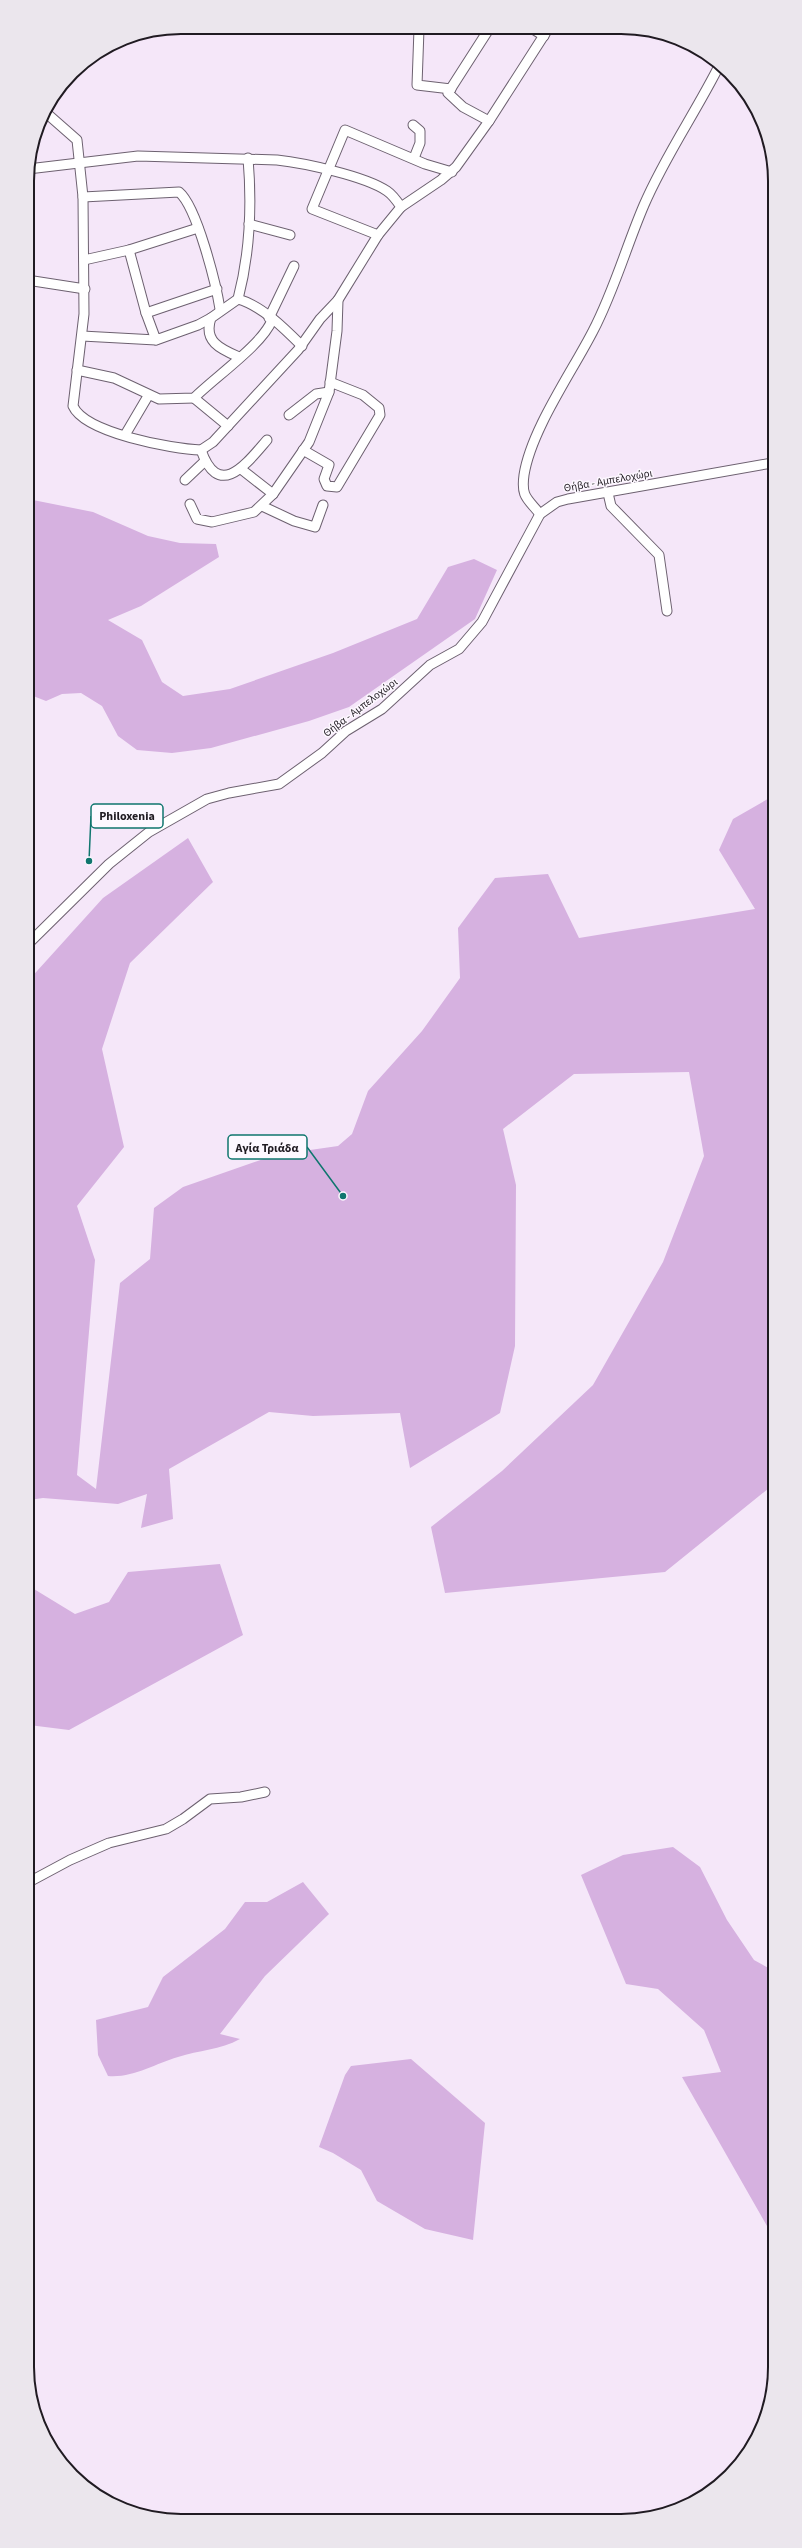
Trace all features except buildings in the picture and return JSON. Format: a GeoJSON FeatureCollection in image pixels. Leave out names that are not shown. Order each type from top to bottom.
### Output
{"type":"FeatureCollection","features":[{"type":"Feature","properties":{"kind":"street"},"geometry":{"type":"LineString","coordinates":[[420,34],[416,85],[451,89]]}},
{"type":"Feature","properties":{"kind":"street"},"geometry":{"type":"LineString","coordinates":[[486,34],[448,93],[452,99],[489,121]]}},
{"type":"Feature","properties":{"kind":"street"},"geometry":{"type":"LineString","coordinates":[[49,115],[77,140],[80,162],[83,197],[85,289],[82,336],[73,398],[76,413],[106,429],[125,435],[170,447],[201,450],[214,442],[302,346],[320,319],[338,300],[378,235],[401,207],[452,172],[489,121],[545,34]]}},
{"type":"Feature","properties":{"kind":"street"},"geometry":{"type":"LineString","coordinates":[[540,514],[525,498],[524,492],[524,473],[530,451],[543,422],[601,314],[644,206],[662,167],[717,69]]}},
{"type":"Feature","properties":{"kind":"street"},"geometry":{"type":"LineString","coordinates":[[413,125],[420,131],[421,137],[414,158]]}},
{"type":"Feature","properties":{"kind":"street"},"geometry":{"type":"LineString","coordinates":[[378,235],[312,209],[345,130],[388,150],[414,158],[425,164],[452,172]]}},
{"type":"Feature","properties":{"kind":"street"},"geometry":{"type":"LineString","coordinates":[[34,168],[138,156],[248,158],[298,162],[346,174],[385,190],[401,207]]}},
{"type":"Feature","properties":{"kind":"street"},"geometry":{"type":"LineString","coordinates":[[82,336],[156,340],[198,326],[220,309],[238,299],[244,276],[249,224],[248,158]]}},
{"type":"Feature","properties":{"kind":"street"},"geometry":{"type":"LineString","coordinates":[[83,197],[179,192],[186,201],[198,228],[217,289],[220,309]]}},
{"type":"Feature","properties":{"kind":"street"},"geometry":{"type":"LineString","coordinates":[[249,224],[290,235]]}},
{"type":"Feature","properties":{"kind":"street"},"geometry":{"type":"LineString","coordinates":[[84,260],[129,250],[198,228]]}},
{"type":"Feature","properties":{"kind":"street"},"geometry":{"type":"LineString","coordinates":[[129,250],[146,313],[156,340]]}},
{"type":"Feature","properties":{"kind":"street"},"geometry":{"type":"LineString","coordinates":[[77,370],[114,378],[148,396],[159,399],[194,398],[268,332],[271,319],[294,266]]}},
{"type":"Feature","properties":{"kind":"street"},"geometry":{"type":"LineString","coordinates":[[34,281],[85,289]]}},
{"type":"Feature","properties":{"kind":"street"},"geometry":{"type":"LineString","coordinates":[[146,313],[217,289]]}},
{"type":"Feature","properties":{"kind":"street"},"geometry":{"type":"LineString","coordinates":[[238,299],[251,305],[271,319],[302,346]]}},
{"type":"Feature","properties":{"kind":"street"},"geometry":{"type":"LineString","coordinates":[[190,504],[197,518],[212,522],[241,517],[262,506],[273,494],[316,428],[329,392],[337,331],[338,300]]}},
{"type":"Feature","properties":{"kind":"street"},"geometry":{"type":"LineString","coordinates":[[210,318],[208,330],[210,339],[222,350],[239,357]]}},
{"type":"Feature","properties":{"kind":"street"},"geometry":{"type":"LineString","coordinates":[[303,450],[330,464],[324,479],[327,486],[337,487],[380,416],[379,408],[364,395],[330,382]]}},
{"type":"Feature","properties":{"kind":"street"},"geometry":{"type":"LineString","coordinates":[[289,415],[316,394],[329,392]]}},
{"type":"Feature","properties":{"kind":"street"},"geometry":{"type":"LineString","coordinates":[[125,435],[148,396]]}},
{"type":"Feature","properties":{"kind":"street"},"geometry":{"type":"LineString","coordinates":[[194,398],[228,426]]}},
{"type":"Feature","properties":{"kind":"street"},"geometry":{"type":"LineString","coordinates":[[201,450],[205,461],[220,475],[227,477],[241,469],[267,440]]}},
{"type":"Feature","properties":{"kind":"street"},"geometry":{"type":"LineString","coordinates":[[185,480],[205,461]]}},
{"type":"Feature","properties":{"kind":"street","name":"Θήβα - Αμπελοχώρι"},"geometry":{"type":"LineString","coordinates":[[34,938],[109,864],[150,832],[208,799],[229,793],[279,784],[322,753],[346,731],[382,709],[430,665],[459,649],[482,622],[540,514],[557,502],[768,464]]}},
{"type":"Feature","properties":{"kind":"street"},"geometry":{"type":"LineString","coordinates":[[241,469],[273,494]]}},
{"type":"Feature","properties":{"kind":"street"},"geometry":{"type":"LineString","coordinates":[[608,492],[611,506],[659,555],[667,611]]}},
{"type":"Feature","properties":{"kind":"street"},"geometry":{"type":"LineString","coordinates":[[262,506],[294,521],[315,527],[323,505]]}},
{"type":"Feature","properties":{"kind":"street"},"geometry":{"type":"LineString","coordinates":[[34,1879],[70,1860],[109,1843],[166,1829],[183,1819],[210,1799],[241,1797],[265,1792]]}},
{"type":"Feature","properties":{"kind":"shaded area"},"geometry":{"type":"Polygon","coordinates":[[[34,500],[93,512],[148,536],[180,543],[216,544],[219,557],[141,606],[108,620],[142,640],[162,682],[183,696],[230,689],[333,653],[417,619],[448,567],[474,559],[497,570],[475,619],[349,707],[309,721],[211,748],[172,753],[137,750],[118,736],[102,706],[81,693],[62,694],[46,701],[34,696],[34,500]]]}},
{"type":"Feature","properties":{"kind":"shaded area"},"geometry":{"type":"Polygon","coordinates":[[[768,799],[768,1489],[665,1572],[445,1593],[431,1527],[502,1471],[593,1385],[663,1262],[704,1156],[689,1072],[574,1074],[503,1129],[516,1185],[515,1346],[500,1413],[410,1468],[400,1413],[313,1416],[269,1412],[169,1469],[173,1519],[141,1528],[147,1494],[118,1504],[43,1498],[34,1499],[34,974],[103,898],[188,838],[213,882],[130,963],[102,1049],[124,1147],[77,1206],[95,1260],[77,1475],[96,1489],[120,1283],[150,1259],[154,1208],[183,1187],[275,1155],[338,1146],[352,1134],[368,1091],[422,1031],[460,978],[458,928],[495,878],[548,874],[579,938],[755,909],[719,850],[733,819],[768,799]]]}},
{"type":"Feature","properties":{"kind":"shaded area"},"geometry":{"type":"Polygon","coordinates":[[[220,1564],[243,1635],[69,1730],[34,1726],[34,1589],[75,1614],[109,1602],[128,1572],[220,1564]]]}},
{"type":"Feature","properties":{"kind":"shaded area"},"geometry":{"type":"Polygon","coordinates":[[[673,1847],[700,1867],[727,1920],[754,1960],[768,1968],[768,2228],[682,2077],[721,2072],[704,2030],[658,1989],[626,1984],[581,1875],[623,1855],[673,1847]]]}},
{"type":"Feature","properties":{"kind":"shaded area"},"geometry":{"type":"Polygon","coordinates":[[[303,1882],[329,1914],[265,1976],[220,2034],[240,2039],[217,2048],[178,2057],[135,2073],[108,2076],[98,2055],[96,2020],[148,2007],[163,1977],[225,1929],[245,1902],[267,1902],[303,1882]]]}},
{"type":"Feature","properties":{"kind":"shaded area"},"geometry":{"type":"Polygon","coordinates":[[[411,2059],[485,2123],[473,2240],[425,2229],[377,2201],[361,2170],[333,2153],[319,2147],[345,2075],[351,2066],[411,2059]]]}},
{"type":"Feature","properties":{"kind":"place","name":"Philoxenia"},"geometry":{"type":"Point","coordinates":[89,861]}},
{"type":"Feature","properties":{"kind":"place","name":"Αγία Τριάδα"},"geometry":{"type":"Point","coordinates":[343,1196]}}]}
